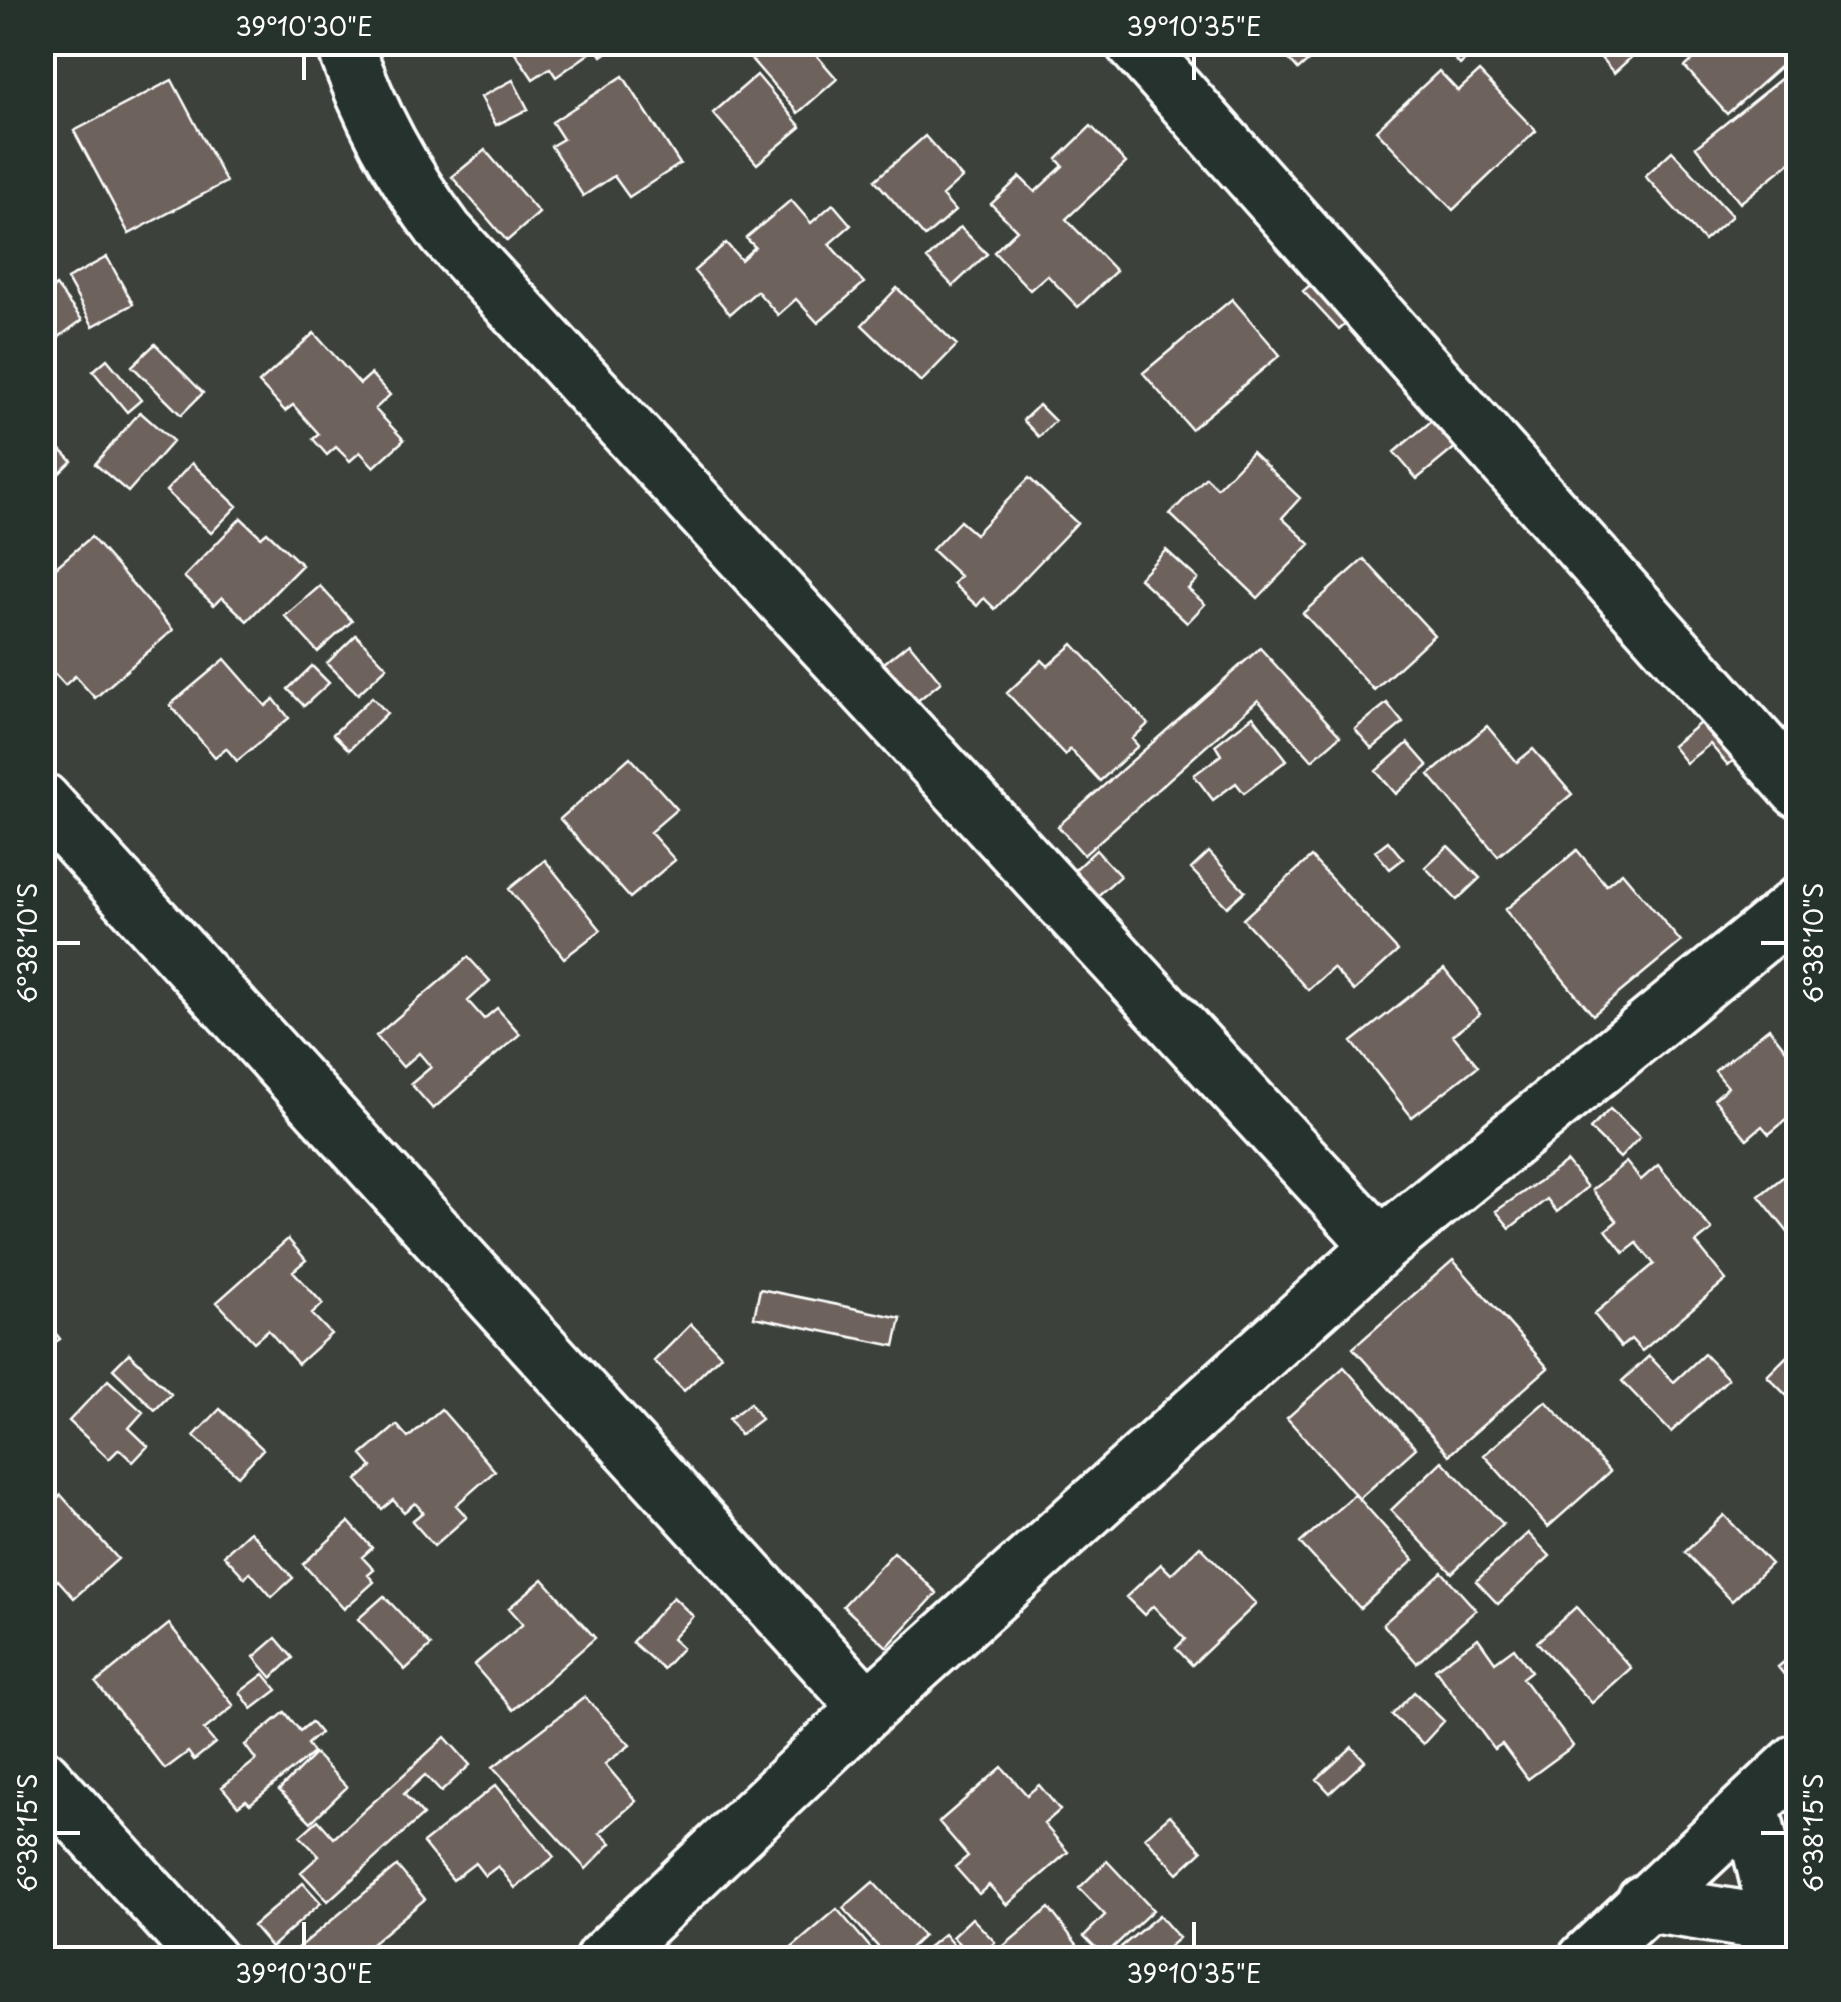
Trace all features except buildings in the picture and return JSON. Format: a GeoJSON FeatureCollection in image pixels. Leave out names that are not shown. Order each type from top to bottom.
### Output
{"type":"FeatureCollection","features":[{"type":"Feature","properties":{"kind":"street"},"geometry":{"type":"LineString","coordinates":[[344,42],[382,137],[446,233],[1381,1246]]}},
{"type":"Feature","properties":{"kind":"street"},"geometry":{"type":"LineString","coordinates":[[1133,42],[1798,789]]}},
{"type":"Feature","properties":{"kind":"street"},"geometry":{"type":"LineString","coordinates":[[42,801],[868,1708]]}},
{"type":"Feature","properties":{"kind":"street"},"geometry":{"type":"LineString","coordinates":[[604,1960],[868,1708],[1381,1246],[1798,904]]}},
{"type":"Feature","properties":{"kind":"street"},"geometry":{"type":"LineString","coordinates":[[1586,1960],[1798,1762]]}},
{"type":"Feature","properties":{"kind":"street"},"geometry":{"type":"LineString","coordinates":[[42,1777],[209,1960]]}},
{"type":"Feature","properties":{"kind":"street"},"geometry":{"type":"LineString","coordinates":[[1750,1807],[1789,1939]]}},
{"type":"Feature","properties":{"kind":"street"},"geometry":{"type":"LineString","coordinates":[[1644,1903],[1789,1939]]}}]}
